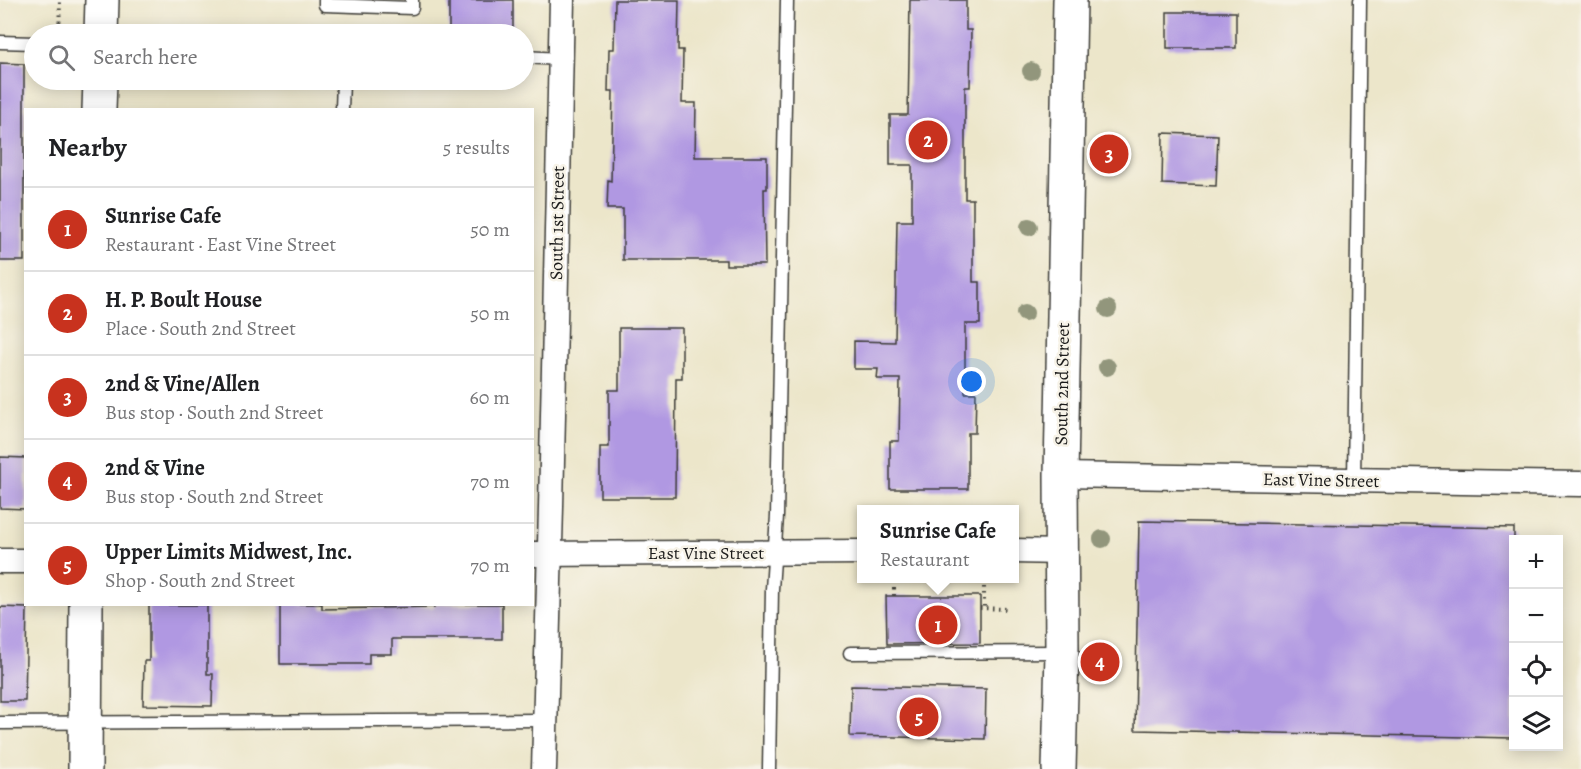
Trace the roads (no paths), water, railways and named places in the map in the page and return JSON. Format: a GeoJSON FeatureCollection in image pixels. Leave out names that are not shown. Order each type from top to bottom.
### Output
{"type":"FeatureCollection","features":[{"type":"Feature","properties":{"kind":"main road"},"geometry":{"type":"LineString","coordinates":[[101,24],[102,0]]}},
{"type":"Feature","properties":{"kind":"main road","name":"South 2nd Street"},"geometry":{"type":"LineString","coordinates":[[1059,769],[1062,652],[1061,475],[1070,0]]}},
{"type":"Feature","properties":{"kind":"main road"},"geometry":{"type":"LineString","coordinates":[[99,108],[100,90]]}},
{"type":"Feature","properties":{"kind":"main road"},"geometry":{"type":"LineString","coordinates":[[85,769],[86,606]]}},
{"type":"Feature","properties":{"kind":"street","name":"South 1st Street"},"geometry":{"type":"LineString","coordinates":[[544,769],[541,554],[562,0]]}},
{"type":"Feature","properties":{"kind":"street","name":"East Vine Street"},"geometry":{"type":"LineString","coordinates":[[1061,475],[1581,484]]}},
{"type":"Feature","properties":{"kind":"street"},"geometry":{"type":"LineString","coordinates":[[1019,551],[1061,552]]}},
{"type":"Feature","properties":{"kind":"street","name":"East Vine Street"},"geometry":{"type":"LineString","coordinates":[[541,554],[857,552]]}},
{"type":"Feature","properties":{"kind":"street"},"geometry":{"type":"LineString","coordinates":[[0,561],[24,561]]}},
{"type":"Feature","properties":{"kind":"lane"},"geometry":{"type":"LineString","coordinates":[[326,0],[326,5],[412,8],[412,0]]}},
{"type":"Feature","properties":{"kind":"lane"},"geometry":{"type":"LineString","coordinates":[[769,769],[787,0]]}},
{"type":"Feature","properties":{"kind":"lane"},"geometry":{"type":"LineString","coordinates":[[1354,481],[1360,0]]}},
{"type":"Feature","properties":{"kind":"lane"},"geometry":{"type":"LineString","coordinates":[[0,42],[24,43]]}},
{"type":"Feature","properties":{"kind":"lane"},"geometry":{"type":"LineString","coordinates":[[534,58],[560,59]]}},
{"type":"Feature","properties":{"kind":"lane"},"geometry":{"type":"LineString","coordinates":[[342,108],[343,90]]}},
{"type":"Feature","properties":{"kind":"lane"},"geometry":{"type":"LineString","coordinates":[[850,654],[1062,652]]}},
{"type":"Feature","properties":{"kind":"lane"},"geometry":{"type":"LineString","coordinates":[[0,723],[545,720]]}},
{"type":"Feature","properties":{"kind":"place","name":"H. P. Boult House"},"geometry":{"type":"Point","coordinates":[928,140]}},
{"type":"Feature","properties":{"kind":"place","name":"2nd & Vine/Allen"},"geometry":{"type":"Point","coordinates":[1109,154]}},
{"type":"Feature","properties":{"kind":"place","name":"Sunrise Cafe"},"geometry":{"type":"Point","coordinates":[938,625]}},
{"type":"Feature","properties":{"kind":"place","name":"2nd & Vine"},"geometry":{"type":"Point","coordinates":[1100,662]}},
{"type":"Feature","properties":{"kind":"place","name":"Upper Limits Midwest, Inc."},"geometry":{"type":"Point","coordinates":[919,717]}}]}
